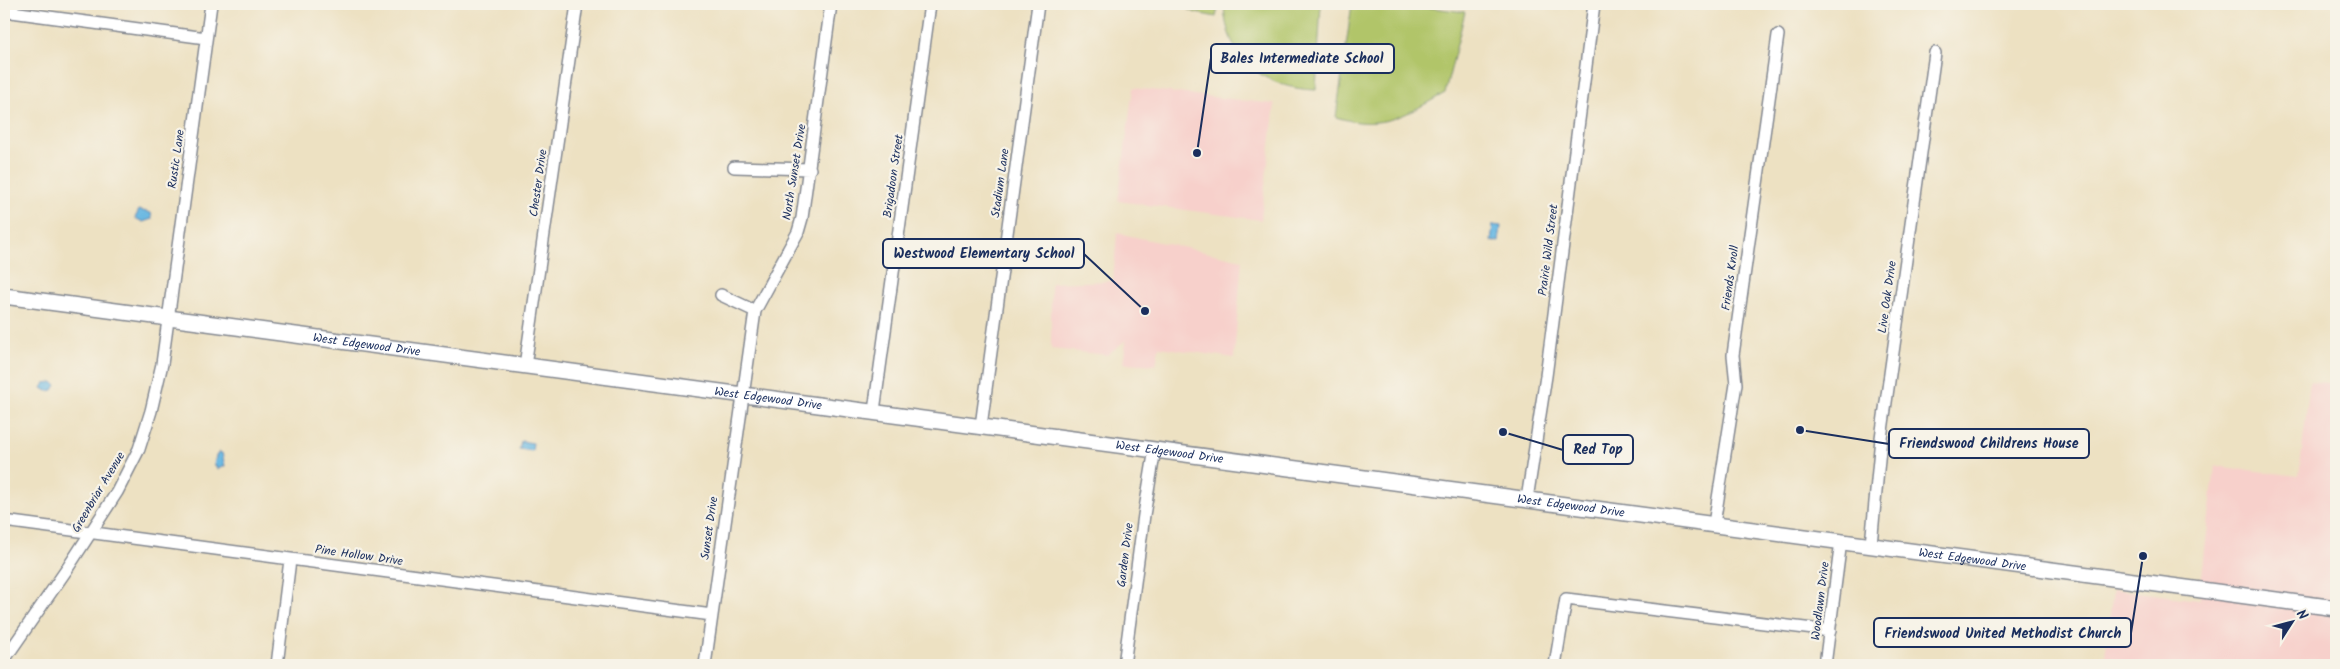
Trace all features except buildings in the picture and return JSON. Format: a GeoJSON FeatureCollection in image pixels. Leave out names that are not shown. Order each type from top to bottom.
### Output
{"type":"FeatureCollection","features":[{"type":"Feature","properties":{"kind":"main road","name":"West Edgewood Drive"},"geometry":{"type":"LineString","coordinates":[[4,296],[2336,608]]}},
{"type":"Feature","properties":{"kind":"street","name":"Rustic Lane"},"geometry":{"type":"LineString","coordinates":[[168,318],[211,4]]}},
{"type":"Feature","properties":{"kind":"street","name":"Chester Drive"},"geometry":{"type":"LineString","coordinates":[[525,366],[577,4]]}},
{"type":"Feature","properties":{"kind":"street","name":"North Sunset Drive"},"geometry":{"type":"LineString","coordinates":[[742,394],[755,311],[798,232],[810,169],[831,4]]}},
{"type":"Feature","properties":{"kind":"street","name":"Brigadoon Street"},"geometry":{"type":"LineString","coordinates":[[874,411],[930,4]]}},
{"type":"Feature","properties":{"kind":"street","name":"Stadium Lane"},"geometry":{"type":"LineString","coordinates":[[981,426],[1038,4]]}},
{"type":"Feature","properties":{"kind":"street","name":"Prairie Wild Street"},"geometry":{"type":"LineString","coordinates":[[1527,499],[1547,366],[1594,4]]}},
{"type":"Feature","properties":{"kind":"street"},"geometry":{"type":"LineString","coordinates":[[4,11],[206,38]]}},
{"type":"Feature","properties":{"kind":"street","name":"Friends Knoll"},"geometry":{"type":"LineString","coordinates":[[1714,524],[1736,384],[1733,355],[1778,35]]}},
{"type":"Feature","properties":{"kind":"street","name":"Live Oak Drive"},"geometry":{"type":"LineString","coordinates":[[1871,545],[1881,438],[1935,53]]}},
{"type":"Feature","properties":{"kind":"street"},"geometry":{"type":"LineString","coordinates":[[734,167],[810,169]]}},
{"type":"Feature","properties":{"kind":"street"},"geometry":{"type":"LineString","coordinates":[[721,295],[755,311]]}},
{"type":"Feature","properties":{"kind":"street","name":"Greenbriar Avenue"},"geometry":{"type":"LineString","coordinates":[[4,660],[91,532],[116,492],[139,449],[160,374],[168,318]]}},
{"type":"Feature","properties":{"kind":"street","name":"Sunset Drive"},"geometry":{"type":"LineString","coordinates":[[705,665],[742,394]]}},
{"type":"Feature","properties":{"kind":"street","name":"Garden Drive"},"geometry":{"type":"LineString","coordinates":[[1124,665],[1155,449]]}},
{"type":"Feature","properties":{"kind":"street","name":"Pine Hollow Drive"},"geometry":{"type":"LineString","coordinates":[[4,521],[712,615]]}},
{"type":"Feature","properties":{"kind":"street","name":"Woodlawn Drive"},"geometry":{"type":"LineString","coordinates":[[1825,665],[1841,541]]}},
{"type":"Feature","properties":{"kind":"street"},"geometry":{"type":"LineString","coordinates":[[277,665],[290,560]]}},
{"type":"Feature","properties":{"kind":"street"},"geometry":{"type":"LineString","coordinates":[[1555,665],[1566,599],[1830,630]]}},
{"type":"Feature","properties":{"kind":"shaded area"},"geometry":{"type":"Polygon","coordinates":[[[1133,88],[1275,104],[1261,220],[1118,201],[1133,88]]]}},
{"type":"Feature","properties":{"kind":"shaded area"},"geometry":{"type":"Polygon","coordinates":[[[1117,233],[1242,260],[1234,358],[1159,347],[1156,365],[1123,363],[1126,340],[1107,355],[1051,349],[1051,283],[1113,281],[1117,233]]]}},
{"type":"Feature","properties":{"kind":"shaded area"},"geometry":{"type":"Polygon","coordinates":[[[2310,381],[2336,384],[2336,665],[2104,665],[2113,589],[2199,600],[2215,466],[2299,476],[2310,381]]]}},
{"type":"Feature","properties":{"kind":"green space"},"geometry":{"type":"Polygon","coordinates":[[[1177,4],[1219,4],[1216,17],[1196,13],[1177,4]]]}},
{"type":"Feature","properties":{"kind":"green space"},"geometry":{"type":"Polygon","coordinates":[[[1224,4],[1321,4],[1316,90],[1280,84],[1264,77],[1251,67],[1240,55],[1231,40],[1226,23],[1224,4]]]}},
{"type":"Feature","properties":{"kind":"green space"},"geometry":{"type":"Polygon","coordinates":[[[1352,4],[1401,4],[1465,12],[1445,93],[1406,114],[1381,122],[1367,123],[1336,117],[1352,4]]]}},
{"type":"Feature","properties":{"kind":"water"},"geometry":{"type":"Polygon","coordinates":[[[139,210],[151,213],[152,219],[143,222],[135,218],[139,210]]]}},
{"type":"Feature","properties":{"kind":"water"},"geometry":{"type":"Polygon","coordinates":[[[1493,225],[1501,226],[1499,242],[1491,241],[1493,225]]]}},
{"type":"Feature","properties":{"kind":"water"},"geometry":{"type":"Polygon","coordinates":[[[53,382],[56,385],[53,390],[47,391],[42,388],[45,383],[53,382]]]}},
{"type":"Feature","properties":{"kind":"water"},"geometry":{"type":"Polygon","coordinates":[[[521,441],[533,443],[532,451],[519,449],[521,441]]]}},
{"type":"Feature","properties":{"kind":"water"},"geometry":{"type":"Polygon","coordinates":[[[219,452],[222,453],[225,466],[218,469],[214,464],[219,452]]]}},
{"type":"Feature","properties":{"kind":"place","name":"Bales Intermediate School"},"geometry":{"type":"Point","coordinates":[1197,153]}},
{"type":"Feature","properties":{"kind":"place","name":"Westwood Elementary School"},"geometry":{"type":"Point","coordinates":[1145,311]}},
{"type":"Feature","properties":{"kind":"place","name":"Friendswood Childrens House"},"geometry":{"type":"Point","coordinates":[1800,430]}},
{"type":"Feature","properties":{"kind":"place","name":"Red Top"},"geometry":{"type":"Point","coordinates":[1503,432]}},
{"type":"Feature","properties":{"kind":"place","name":"Friendswood United Methodist Church"},"geometry":{"type":"Point","coordinates":[2143,556]}}]}
